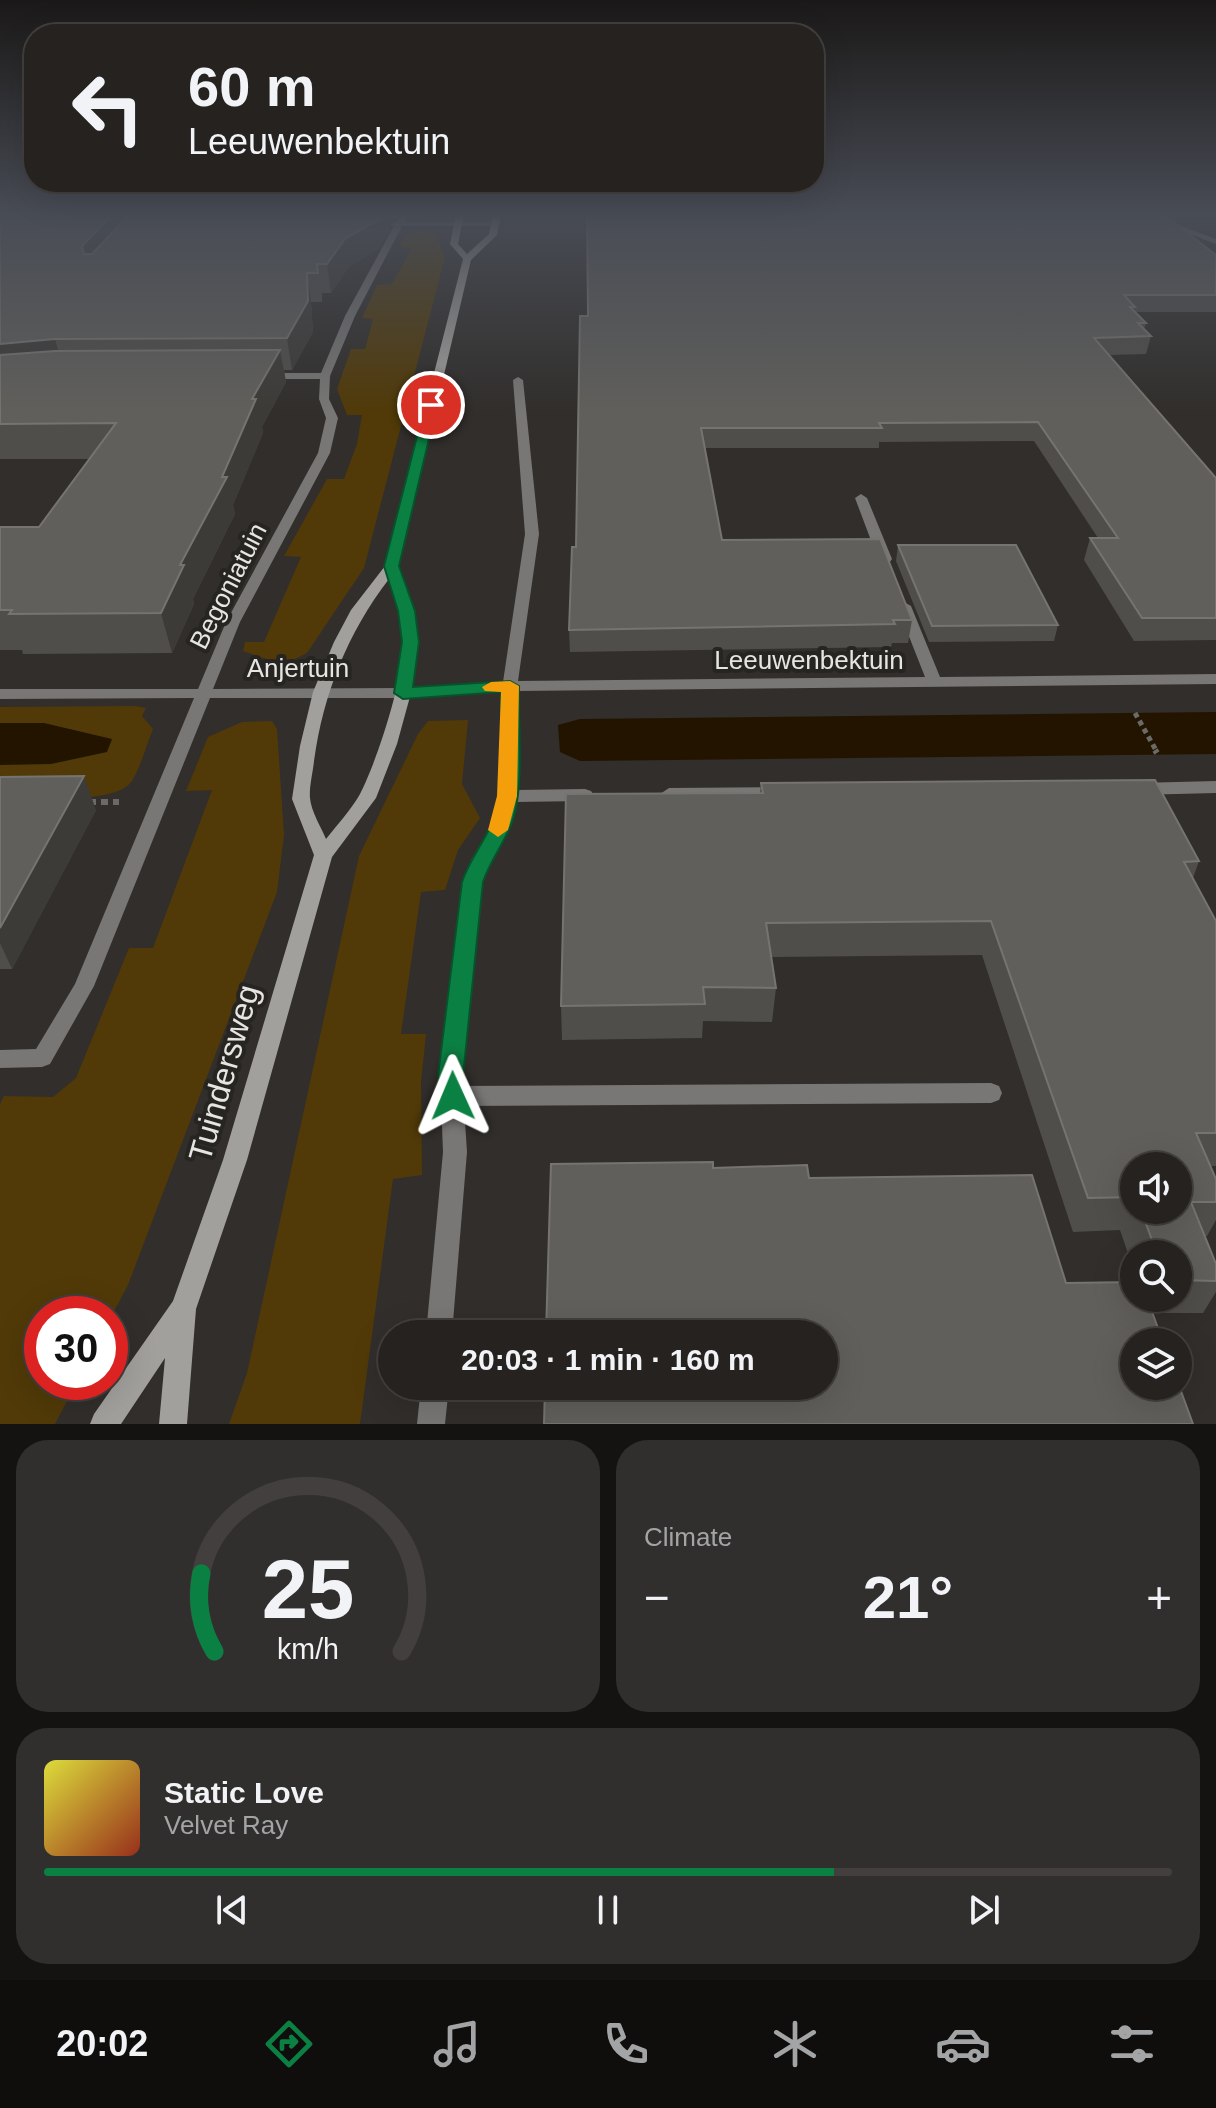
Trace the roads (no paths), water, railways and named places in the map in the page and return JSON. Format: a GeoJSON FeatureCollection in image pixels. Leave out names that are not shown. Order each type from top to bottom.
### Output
{"type":"FeatureCollection","features":[{"type":"Feature","properties":{"kind":"main road"},"geometry":{"type":"LineString","coordinates":[[323,855],[301,799],[308,746],[321,692],[358,610],[392,566],[462,280]]}},
{"type":"Feature","properties":{"kind":"main road","name":"Tuindersweg"},"geometry":{"type":"LineString","coordinates":[[173,1424],[183,1309],[235,1160],[323,855],[367,798],[403,693],[411,642],[406,611],[392,566]]}},
{"type":"Feature","properties":{"kind":"main road","name":"Tuindersweg"},"geometry":{"type":"LineString","coordinates":[[104,1424],[183,1309]]}},
{"type":"Feature","properties":{"kind":"street"},"geometry":{"type":"LineString","coordinates":[[253,376],[325,376],[368,280]]}},
{"type":"Feature","properties":{"kind":"street","name":"Begoniatuin"},"geometry":{"type":"LineString","coordinates":[[0,1059],[42,1058],[84,986],[233,622],[324,453],[332,418],[324,399],[325,376]]}},
{"type":"Feature","properties":{"kind":"street"},"geometry":{"type":"LineString","coordinates":[[440,1320],[455,1152],[451,1076],[473,882],[480,860],[501,825],[507,796],[510,686],[532,534],[518,380]]}},
{"type":"Feature","properties":{"kind":"street"},"geometry":{"type":"LineString","coordinates":[[861,498],[889,569]]}},
{"type":"Feature","properties":{"kind":"street"},"geometry":{"type":"LineString","coordinates":[[901,597],[935,683]]}},
{"type":"Feature","properties":{"kind":"street","name":"Leeuwenbektuin"},"geometry":{"type":"LineString","coordinates":[[403,693],[510,686],[1216,679]]}},
{"type":"Feature","properties":{"kind":"street","name":"Anjertuin"},"geometry":{"type":"LineString","coordinates":[[0,694],[403,693]]}},
{"type":"Feature","properties":{"kind":"street"},"geometry":{"type":"LineString","coordinates":[[1123,789],[1216,787]]}},
{"type":"Feature","properties":{"kind":"street"},"geometry":{"type":"LineString","coordinates":[[649,794],[807,792]]}},
{"type":"Feature","properties":{"kind":"street"},"geometry":{"type":"LineString","coordinates":[[507,796],[602,795]]}},
{"type":"Feature","properties":{"kind":"street"},"geometry":{"type":"LineString","coordinates":[[453,1096],[991,1093]]}},
{"type":"Feature","properties":{"kind":"street"},"geometry":{"type":"LineString","coordinates":[[431,1424],[434,1400]]}}]}
